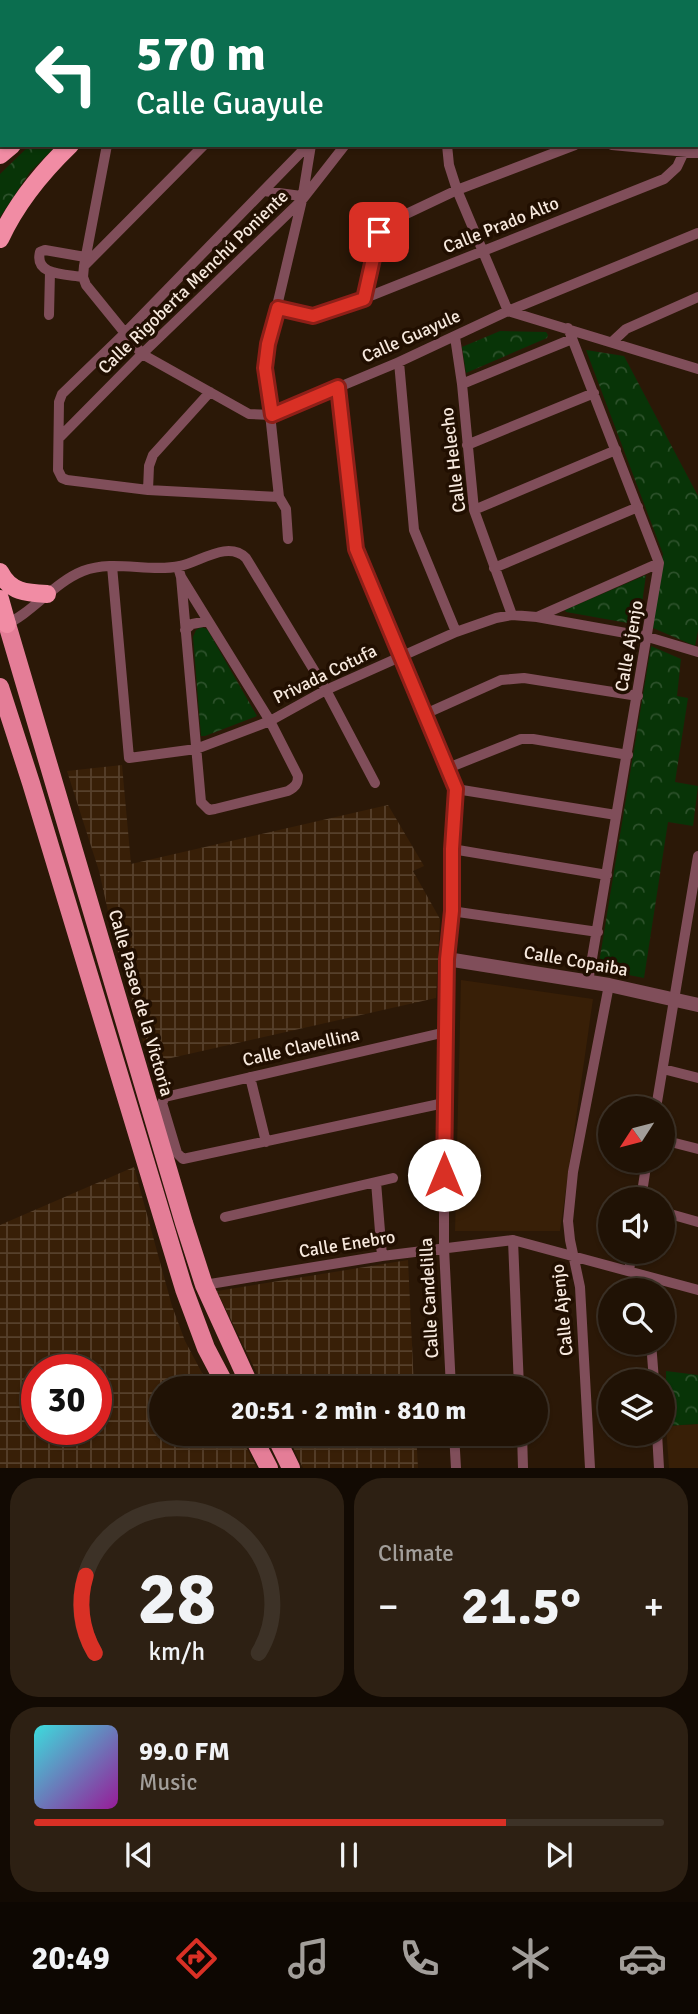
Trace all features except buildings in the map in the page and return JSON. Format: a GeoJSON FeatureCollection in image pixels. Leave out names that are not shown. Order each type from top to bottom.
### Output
{"type":"FeatureCollection","features":[{"type":"Feature","properties":{"kind":"highway"},"geometry":{"type":"LineString","coordinates":[[0,239],[21,201],[44,171],[68,147]]}},
{"type":"Feature","properties":{"kind":"highway"},"geometry":{"type":"LineString","coordinates":[[0,572],[9,586],[16,590],[47,594]]}},
{"type":"Feature","properties":{"kind":"highway"},"geometry":{"type":"LineString","coordinates":[[0,599],[4,625]]}},
{"type":"Feature","properties":{"kind":"main road","name":"Calle Paseo de la Victoria"},"geometry":{"type":"LineString","coordinates":[[4,625],[204,1285],[246,1376]]}},
{"type":"Feature","properties":{"kind":"main road"},"geometry":{"type":"LineString","coordinates":[[0,687],[184,1289],[206,1348],[221,1376]]}},
{"type":"Feature","properties":{"kind":"main road"},"geometry":{"type":"LineString","coordinates":[[258,1446],[269,1468]]}},
{"type":"Feature","properties":{"kind":"main road"},"geometry":{"type":"LineString","coordinates":[[280,1446],[291,1468]]}},
{"type":"Feature","properties":{"kind":"street"},"geometry":{"type":"LineString","coordinates":[[107,147],[84,266],[86,285],[142,354],[249,414],[272,415]]}},
{"type":"Feature","properties":{"kind":"street"},"geometry":{"type":"LineString","coordinates":[[84,266],[42,250],[38,262],[50,272],[84,266],[202,147]]}},
{"type":"Feature","properties":{"kind":"street","name":"Calle Rigoberta Menchú Poniente"},"geometry":{"type":"LineString","coordinates":[[279,497],[148,490],[62,478],[58,470],[59,402],[62,394],[308,147]]}},
{"type":"Feature","properties":{"kind":"street"},"geometry":{"type":"LineString","coordinates":[[288,539],[286,509],[279,497],[265,368],[268,344],[302,198],[310,147]]}},
{"type":"Feature","properties":{"kind":"street","name":"Calle Rigoberta Menchú Poniente"},"geometry":{"type":"LineString","coordinates":[[59,438],[302,198],[343,147]]}},
{"type":"Feature","properties":{"kind":"street"},"geometry":{"type":"LineString","coordinates":[[447,147],[449,165],[457,190],[508,311],[570,334],[612,342],[698,369]]}},
{"type":"Feature","properties":{"kind":"street"},"geometry":{"type":"LineString","coordinates":[[364,299],[375,242],[383,225],[457,190],[570,147]]}},
{"type":"Feature","properties":{"kind":"street"},"geometry":{"type":"LineString","coordinates":[[633,147],[698,153]]}},
{"type":"Feature","properties":{"kind":"street","name":"Calle Prado Alto"},"geometry":{"type":"LineString","coordinates":[[278,308],[313,316],[364,299],[664,179],[677,167],[684,152]]}},
{"type":"Feature","properties":{"kind":"street"},"geometry":{"type":"LineString","coordinates":[[264,191],[302,198]]}},
{"type":"Feature","properties":{"kind":"street","name":"Calle Guayule"},"geometry":{"type":"LineString","coordinates":[[272,415],[399,362],[508,311],[698,233]]}},
{"type":"Feature","properties":{"kind":"street"},"geometry":{"type":"LineString","coordinates":[[49,314],[50,272]]}},
{"type":"Feature","properties":{"kind":"street"},"geometry":{"type":"LineString","coordinates":[[612,342],[626,329],[698,297]]}},
{"type":"Feature","properties":{"kind":"street"},"geometry":{"type":"LineString","coordinates":[[462,384],[570,334]]}},
{"type":"Feature","properties":{"kind":"street","name":"Calle Ajenjo"},"geometry":{"type":"LineString","coordinates":[[570,334],[659,563],[588,982]]}},
{"type":"Feature","properties":{"kind":"street","name":"Calle Helecho"},"geometry":{"type":"LineString","coordinates":[[455,337],[474,510],[512,615]]}},
{"type":"Feature","properties":{"kind":"street"},"geometry":{"type":"LineString","coordinates":[[399,362],[414,530],[456,632]]}},
{"type":"Feature","properties":{"kind":"street","name":"Calle Candelilla"},"geometry":{"type":"LineString","coordinates":[[338,387],[356,549],[456,789],[452,911],[447,959],[444,1103],[444,1248],[450,1376]]}},
{"type":"Feature","properties":{"kind":"street"},"geometry":{"type":"LineString","coordinates":[[148,490],[149,466],[153,455],[210,392]]}},
{"type":"Feature","properties":{"kind":"street"},"geometry":{"type":"LineString","coordinates":[[467,445],[594,393]]}},
{"type":"Feature","properties":{"kind":"street"},"geometry":{"type":"LineString","coordinates":[[474,510],[616,450]]}},
{"type":"Feature","properties":{"kind":"street"},"geometry":{"type":"LineString","coordinates":[[494,568],[638,507]]}},
{"type":"Feature","properties":{"kind":"street"},"geometry":{"type":"LineString","coordinates":[[4,625],[83,571],[112,566],[179,572],[226,551],[240,552],[326,690],[375,783]]}},
{"type":"Feature","properties":{"kind":"street"},"geometry":{"type":"LineString","coordinates":[[537,617],[659,563]]}},
{"type":"Feature","properties":{"kind":"street","name":"Privada Cotufa"},"geometry":{"type":"LineString","coordinates":[[112,566],[129,758],[196,748],[270,721],[326,690],[456,632],[512,615],[648,637],[698,652]]}},
{"type":"Feature","properties":{"kind":"street"},"geometry":{"type":"LineString","coordinates":[[179,572],[270,721],[298,776],[295,788],[209,810],[201,802],[179,572]]}},
{"type":"Feature","properties":{"kind":"street"},"geometry":{"type":"LineString","coordinates":[[185,631],[192,624],[208,621]]}},
{"type":"Feature","properties":{"kind":"street"},"geometry":{"type":"LineString","coordinates":[[425,714],[501,680],[512,678],[638,696]]}},
{"type":"Feature","properties":{"kind":"street"},"geometry":{"type":"LineString","coordinates":[[448,768],[521,739],[628,755]]}},
{"type":"Feature","properties":{"kind":"street"},"geometry":{"type":"LineString","coordinates":[[456,789],[616,816]]}},
{"type":"Feature","properties":{"kind":"street"},"geometry":{"type":"LineString","coordinates":[[452,849],[607,875]]}},
{"type":"Feature","properties":{"kind":"street"},"geometry":{"type":"LineString","coordinates":[[658,1096],[698,856]]}},
{"type":"Feature","properties":{"kind":"street"},"geometry":{"type":"LineString","coordinates":[[452,911],[598,932]]}},
{"type":"Feature","properties":{"kind":"street","name":"Calle Copaiba"},"geometry":{"type":"LineString","coordinates":[[447,959],[609,985],[698,1005]]}},
{"type":"Feature","properties":{"kind":"street","name":"Calle Ajenjo"},"geometry":{"type":"LineString","coordinates":[[590,1468],[580,1287],[568,1221],[573,1172],[609,985]]}},
{"type":"Feature","properties":{"kind":"street","name":"Calle Clavellina"},"geometry":{"type":"LineString","coordinates":[[266,1142],[183,1160],[177,1153],[162,1103],[165,1097],[446,1032]]}},
{"type":"Feature","properties":{"kind":"street"},"geometry":{"type":"LineString","coordinates":[[663,1069],[698,1078]]}},
{"type":"Feature","properties":{"kind":"street"},"geometry":{"type":"LineString","coordinates":[[250,1077],[266,1142],[444,1103]]}},
{"type":"Feature","properties":{"kind":"street"},"geometry":{"type":"LineString","coordinates":[[676,1143],[698,1149]]}},
{"type":"Feature","properties":{"kind":"street"},"geometry":{"type":"LineString","coordinates":[[225,1217],[393,1178]]}},
{"type":"Feature","properties":{"kind":"street"},"geometry":{"type":"LineString","coordinates":[[376,1182],[382,1256]]}},
{"type":"Feature","properties":{"kind":"street"},"geometry":{"type":"LineString","coordinates":[[675,1215],[698,1222]]}},
{"type":"Feature","properties":{"kind":"street"},"geometry":{"type":"LineString","coordinates":[[513,1240],[519,1376]]}},
{"type":"Feature","properties":{"kind":"street","name":"Calle Enebro"},"geometry":{"type":"LineString","coordinates":[[204,1285],[382,1256],[513,1240],[698,1290]]}},
{"type":"Feature","properties":{"kind":"street"},"geometry":{"type":"LineString","coordinates":[[629,1271],[630,1264]]}},
{"type":"Feature","properties":{"kind":"street"},"geometry":{"type":"LineString","coordinates":[[455,1446],[456,1468]]}},
{"type":"Feature","properties":{"kind":"street"},"geometry":{"type":"LineString","coordinates":[[522,1446],[523,1468]]}},
{"type":"Feature","properties":{"kind":"street"},"geometry":{"type":"LineString","coordinates":[[658,1446],[659,1468]]}},
{"type":"Feature","properties":{"kind":"shaded area"},"geometry":{"type":"Polygon","coordinates":[[[122,765],[131,864],[388,805],[424,866],[413,871],[440,919],[436,998],[149,1063],[114,938],[99,871],[67,771],[122,765]]]}},
{"type":"Feature","properties":{"kind":"shaded area"},"geometry":{"type":"Polygon","coordinates":[[[461,980],[593,999],[560,1231],[455,1231],[461,980]]]}},
{"type":"Feature","properties":{"kind":"shaded area"},"geometry":{"type":"Polygon","coordinates":[[[134,1167],[172,1306],[185,1341],[204,1376],[149,1376],[149,1446],[246,1446],[257,1468],[0,1468],[0,1225],[134,1167]]]}},
{"type":"Feature","properties":{"kind":"shaded area"},"geometry":{"type":"Polygon","coordinates":[[[408,1260],[413,1376],[258,1376],[217,1291],[408,1260]]]}},
{"type":"Feature","properties":{"kind":"shaded area"},"geometry":{"type":"Polygon","coordinates":[[[698,1424],[698,1468],[669,1468],[667,1446],[675,1446],[675,1425],[698,1424]]]}},
{"type":"Feature","properties":{"kind":"shaded area"},"geometry":{"type":"Polygon","coordinates":[[[292,1446],[417,1446],[418,1468],[303,1468],[292,1446]]]}},
{"type":"Feature","properties":{"kind":"green space"},"geometry":{"type":"Polygon","coordinates":[[[28,147],[55,147],[30,172],[0,217],[0,174],[28,147]]]}},
{"type":"Feature","properties":{"kind":"green space"},"geometry":{"type":"Polygon","coordinates":[[[500,331],[546,332],[548,335],[547,338],[466,373],[462,347],[500,331]]]}},
{"type":"Feature","properties":{"kind":"green space"},"geometry":{"type":"Polygon","coordinates":[[[586,350],[624,356],[698,496],[698,631],[695,646],[653,628],[663,554],[586,350]]]}},
{"type":"Feature","properties":{"kind":"green space"},"geometry":{"type":"Polygon","coordinates":[[[646,575],[639,625],[565,610],[646,575]]]}},
{"type":"Feature","properties":{"kind":"green space"},"geometry":{"type":"Polygon","coordinates":[[[201,627],[207,629],[257,716],[205,736],[201,736],[193,637],[201,627]]]}},
{"type":"Feature","properties":{"kind":"green space"},"geometry":{"type":"Polygon","coordinates":[[[651,646],[681,659],[677,696],[688,698],[675,782],[698,786],[693,826],[668,822],[644,978],[598,969],[651,646]]]}},
{"type":"Feature","properties":{"kind":"green space"},"geometry":{"type":"Polygon","coordinates":[[[675,1372],[698,1375],[698,1424],[675,1425],[675,1372]]]}},
{"type":"Feature","properties":{"kind":"route"},"geometry":{"type":"LineString","coordinates":[[379,232],[364,299],[313,316],[278,308],[268,344],[265,368],[272,415],[338,387],[353,530],[360,563],[456,789],[452,911],[447,959],[444,1175]]}}]}
